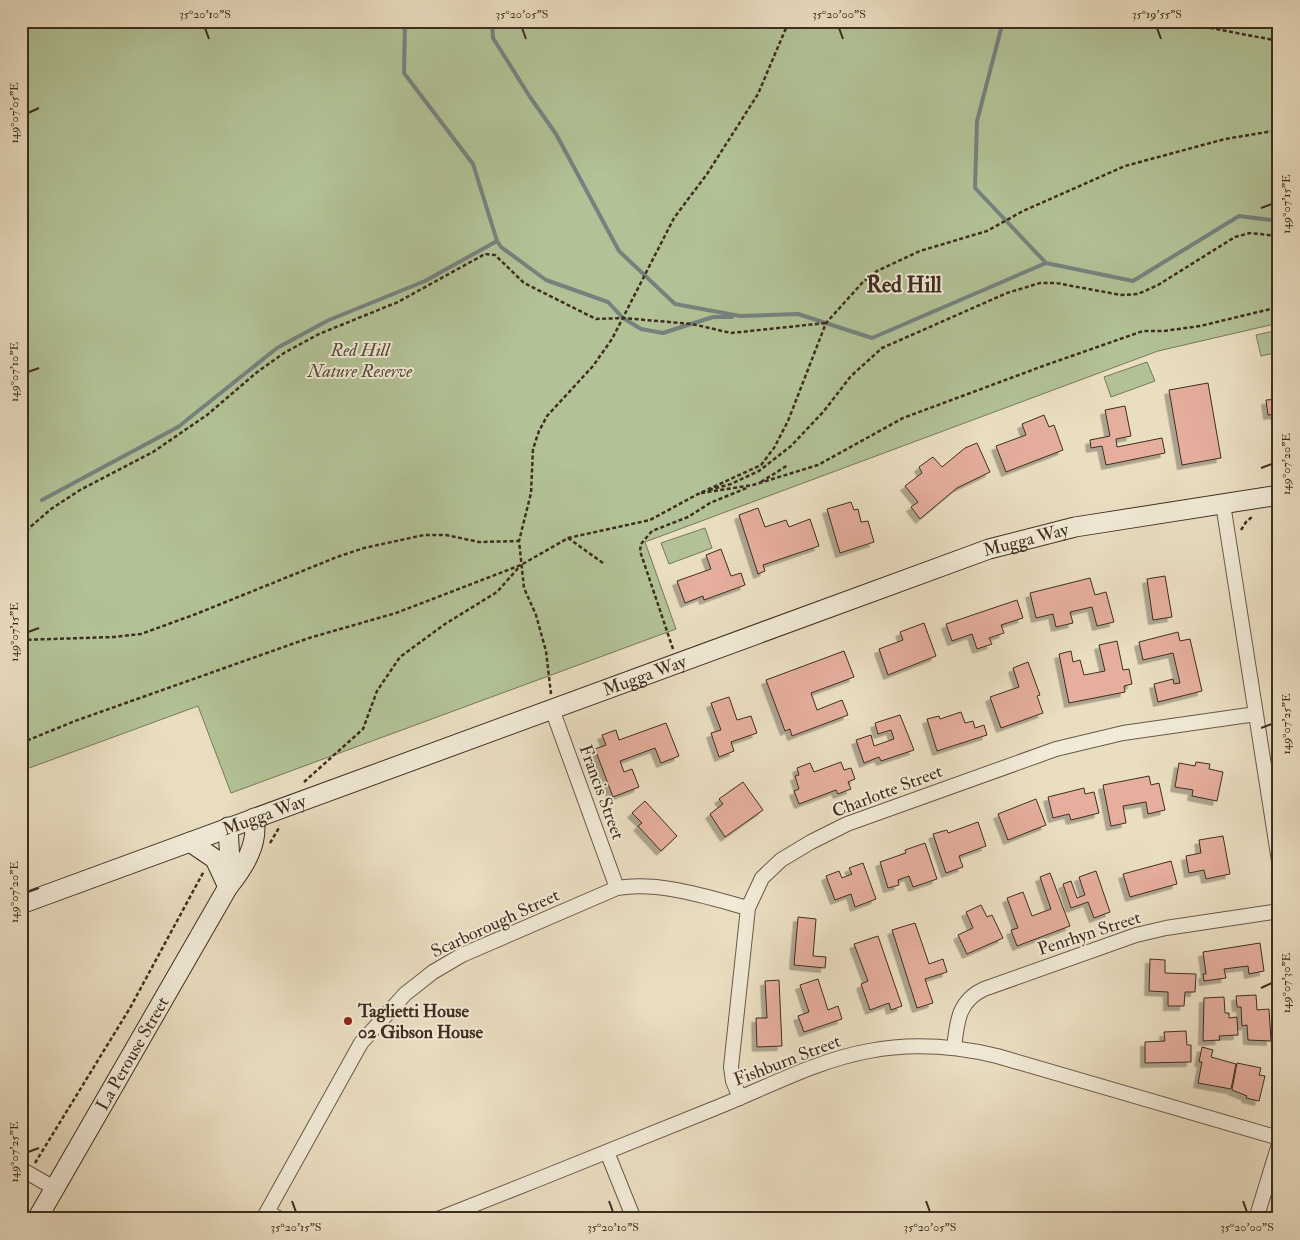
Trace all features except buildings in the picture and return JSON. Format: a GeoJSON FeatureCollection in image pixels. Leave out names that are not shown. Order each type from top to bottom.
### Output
{"type":"FeatureCollection","features":[{"type":"Feature","properties":{"kind":"main road","name":"Mugga Way"},"geometry":{"type":"LineString","coordinates":[[21,904],[951,562],[1025,539],[1075,527],[1279,495]]}},
{"type":"Feature","properties":{"kind":"main road","name":"La Perouse Street"},"geometry":{"type":"LineString","coordinates":[[37,1219],[56,1189],[228,887],[247,860],[256,826],[254,818]]}},
{"type":"Feature","properties":{"kind":"main road","name":"La Perouse Street"},"geometry":{"type":"LineString","coordinates":[[228,828],[230,862],[228,887]]}},
{"type":"Feature","properties":{"kind":"main road"},"geometry":{"type":"LineString","coordinates":[[190,842],[214,859],[228,887]]}},
{"type":"Feature","properties":{"kind":"street"},"geometry":{"type":"LineString","coordinates":[[1223,504],[1256,714],[1275,863]]}},
{"type":"Feature","properties":{"kind":"street","name":"Francis Street"},"geometry":{"type":"LineString","coordinates":[[552,709],[617,888]]}},
{"type":"Feature","properties":{"kind":"street","name":"Charlotte Street"},"geometry":{"type":"LineString","coordinates":[[740,1098],[733,1081],[731,1068],[748,908],[762,878],[781,860],[847,824],[1056,749],[1092,738],[1256,714]]}},
{"type":"Feature","properties":{"kind":"street","name":"Scarborough Street"},"geometry":{"type":"LineString","coordinates":[[265,1215],[361,1043],[405,994],[433,972],[462,955],[617,888],[634,887],[700,895],[748,908]]}},
{"type":"Feature","properties":{"kind":"street","name":"Penrhyn Street"},"geometry":{"type":"LineString","coordinates":[[954,1048],[957,1020],[964,1004],[975,993],[984,989],[1136,935],[1274,907]]}},
{"type":"Feature","properties":{"kind":"street","name":"Fishburn Street"},"geometry":{"type":"LineString","coordinates":[[438,1219],[825,1062],[847,1055],[892,1048],[954,1048],[997,1056],[1279,1138]]}},
{"type":"Feature","properties":{"kind":"street"},"geometry":{"type":"LineString","coordinates":[[1256,1219],[1279,1144]]}},
{"type":"Feature","properties":{"kind":"street"},"geometry":{"type":"LineString","coordinates":[[607,1152],[634,1219]]}},
{"type":"Feature","properties":{"kind":"street"},"geometry":{"type":"LineString","coordinates":[[25,1171],[56,1189]]}},
{"type":"Feature","properties":{"kind":"street"},"geometry":{"type":"LineString","coordinates":[[265,1215],[280,1219]]}},
{"type":"Feature","properties":{"kind":"path"},"geometry":{"type":"LineString","coordinates":[[552,709],[546,651],[536,615],[524,588],[524,575],[521,565],[520,541],[531,493],[533,449],[539,431],[546,416],[605,352],[674,218],[707,174],[758,94],[789,21]]}},
{"type":"Feature","properties":{"kind":"path"},"geometry":{"type":"LineString","coordinates":[[1192,21],[1200,26],[1279,41]]}},
{"type":"Feature","properties":{"kind":"path"},"geometry":{"type":"LineString","coordinates":[[21,743],[76,721],[309,638],[396,613],[521,565],[568,538],[650,520],[698,494],[761,465],[774,448],[806,379],[826,323],[863,282],[877,271],[920,251],[987,231],[1023,211],[1126,166],[1225,139],[1279,130]]}},
{"type":"Feature","properties":{"kind":"path"},"geometry":{"type":"LineString","coordinates":[[698,494],[731,484],[760,471],[791,446],[824,411],[851,376],[882,348],[1025,286],[1056,283],[1121,296],[1138,294],[1236,237],[1250,233],[1279,236]]}},
{"type":"Feature","properties":{"kind":"path"},"geometry":{"type":"LineString","coordinates":[[21,535],[51,509],[80,490],[153,452],[207,415],[256,373],[284,353],[318,334],[398,302],[485,254],[494,255],[524,283],[596,319],[623,318],[692,324],[731,333],[826,323]]}},
{"type":"Feature","properties":{"kind":"path"},"geometry":{"type":"LineString","coordinates":[[678,662],[640,551],[641,544],[652,532],[688,517],[710,503],[753,485],[818,466],[903,418],[1134,334],[1143,331],[1164,331],[1200,326],[1279,307]]}},
{"type":"Feature","properties":{"kind":"path"},"geometry":{"type":"LineString","coordinates":[[698,494],[753,485],[788,464]]}},
{"type":"Feature","properties":{"kind":"path"},"geometry":{"type":"LineString","coordinates":[[21,640],[114,637],[141,634],[337,557],[364,548],[424,535],[446,536],[479,542],[520,541]]}},
{"type":"Feature","properties":{"kind":"path"},"geometry":{"type":"LineString","coordinates":[[568,538],[603,564]]}},
{"type":"Feature","properties":{"kind":"path"},"geometry":{"type":"LineString","coordinates":[[304,783],[362,729],[377,691],[400,657],[446,624],[497,592],[521,565]]}},
{"type":"Feature","properties":{"kind":"path"},"geometry":{"type":"LineString","coordinates":[[1279,612],[1273,613],[1279,642]]}},
{"type":"Feature","properties":{"kind":"path"},"geometry":{"type":"LineString","coordinates":[[1279,673],[1275,696],[1279,720]]}},
{"type":"Feature","properties":{"kind":"path"},"geometry":{"type":"LineString","coordinates":[[1279,731],[1273,738],[1279,743]]}},
{"type":"Feature","properties":{"kind":"path"},"geometry":{"type":"LineString","coordinates":[[1274,907],[1275,863]]}},
{"type":"Feature","properties":{"kind":"path"},"geometry":{"type":"LineString","coordinates":[[25,1171],[130,1008],[206,868]]}},
{"type":"Feature","properties":{"kind":"green space","name":"Red Hill Nature Reserve"},"geometry":{"type":"Polygon","coordinates":[[[21,21],[1279,21],[1279,323],[1158,351],[645,542],[676,629],[231,793],[198,706],[21,771],[21,21]]]}},
{"type":"Feature","properties":{"kind":"green space"},"geometry":{"type":"Polygon","coordinates":[[[1279,330],[1279,352],[1261,356],[1256,335],[1279,330]]]}},
{"type":"Feature","properties":{"kind":"green space"},"geometry":{"type":"Polygon","coordinates":[[[1147,362],[1155,381],[1111,397],[1104,377],[1147,362]]]}},
{"type":"Feature","properties":{"kind":"green space"},"geometry":{"type":"Polygon","coordinates":[[[705,528],[712,548],[669,564],[661,543],[705,528]]]}},
{"type":"Feature","properties":{"kind":"waterway"},"geometry":{"type":"LineString","coordinates":[[405,21],[404,73],[473,164],[497,241],[501,247],[546,280],[608,302],[623,318],[641,329],[663,333],[713,317],[732,317]]}},
{"type":"Feature","properties":{"kind":"waterway"},"geometry":{"type":"LineString","coordinates":[[492,21],[493,38],[556,134],[619,251],[675,304],[740,316],[798,314],[872,338],[1046,263]]}},
{"type":"Feature","properties":{"kind":"waterway"},"geometry":{"type":"LineString","coordinates":[[999,21],[1001,29],[977,121],[975,188],[1046,263],[1133,281],[1239,216],[1279,221]]}},
{"type":"Feature","properties":{"kind":"waterway"},"geometry":{"type":"LineString","coordinates":[[42,500],[178,427],[277,348],[329,320],[425,281],[497,241]]}},
{"type":"Feature","properties":{"kind":"place","name":"Taglietti House 02 Gibson House"},"geometry":{"type":"Point","coordinates":[348,1021]}},
{"type":"Feature","properties":{"kind":"district","name":"Red Hill"},"geometry":{"type":"Point","coordinates":[904,284]}}]}
